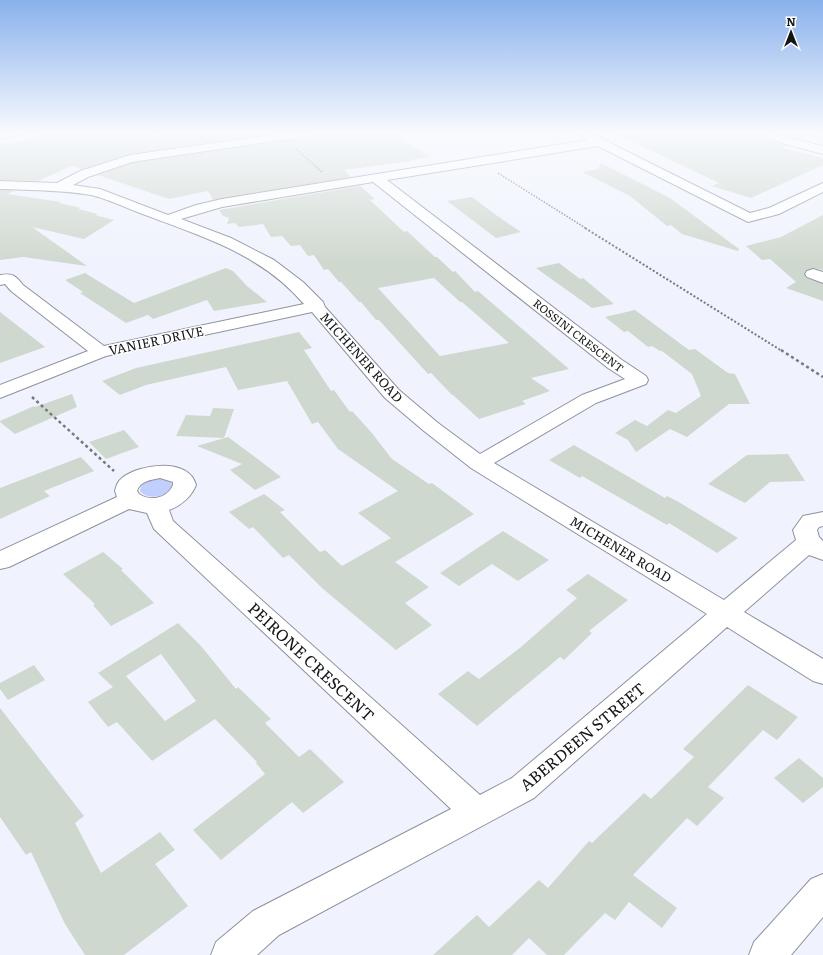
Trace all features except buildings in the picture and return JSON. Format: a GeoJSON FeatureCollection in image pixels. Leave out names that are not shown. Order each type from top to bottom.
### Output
{"type":"FeatureCollection","features":[{"type":"Feature","properties":{"kind":"street"},"geometry":{"type":"LineString","coordinates":[[59,187],[81,177]]}},
{"type":"Feature","properties":{"kind":"street"},"geometry":{"type":"LineString","coordinates":[[169,219],[211,205],[385,177]]}},
{"type":"Feature","properties":{"kind":"street"},"geometry":{"type":"LineString","coordinates":[[666,177],[748,218],[774,211],[823,187]]}},
{"type":"Feature","properties":{"kind":"street","name":"ROSSINI CRESCENT"},"geometry":{"type":"LineString","coordinates":[[376,178],[615,364],[639,380],[589,399],[479,463]]}},
{"type":"Feature","properties":{"kind":"street","name":"MICHENER ROAD"},"geometry":{"type":"LineString","coordinates":[[0,185],[59,187],[78,189],[109,196],[226,241],[269,263],[297,285],[392,394],[431,427],[479,463],[823,672]]}},
{"type":"Feature","properties":{"kind":"street"},"geometry":{"type":"LineString","coordinates":[[0,280],[9,278],[17,288],[101,352]]}},
{"type":"Feature","properties":{"kind":"street","name":"VANIER DRIVE"},"geometry":{"type":"LineString","coordinates":[[0,392],[101,352],[316,306]]}},
{"type":"Feature","properties":{"kind":"street"},"geometry":{"type":"LineString","coordinates":[[0,561],[129,492],[141,474],[168,471],[181,477],[184,482],[184,488],[180,494],[166,503],[156,505],[141,505],[129,492]]}},
{"type":"Feature","properties":{"kind":"street","name":"PEIRONE CRESCENT"},"geometry":{"type":"LineString","coordinates":[[156,505],[162,524],[476,812]]}},
{"type":"Feature","properties":{"kind":"street","name":"ABERDEEN STREET"},"geometry":{"type":"LineString","coordinates":[[228,955],[266,922],[523,788],[746,595],[816,547],[806,536],[805,530],[811,521],[823,519]]}},
{"type":"Feature","properties":{"kind":"street"},"geometry":{"type":"LineString","coordinates":[[767,955],[823,892]]}},
{"type":"Feature","properties":{"kind":"path"},"geometry":{"type":"LineString","coordinates":[[328,177],[336,184]]}},
{"type":"Feature","properties":{"kind":"path"},"geometry":{"type":"LineString","coordinates":[[505,177],[823,377]]}},
{"type":"Feature","properties":{"kind":"path"},"geometry":{"type":"LineString","coordinates":[[18,385],[129,492]]}},
{"type":"Feature","properties":{"kind":"shaded area"},"geometry":{"type":"Polygon","coordinates":[[[159,478],[171,482],[172,485],[169,491],[162,495],[150,497],[146,496],[140,491],[144,483],[159,478]]]}}]}
